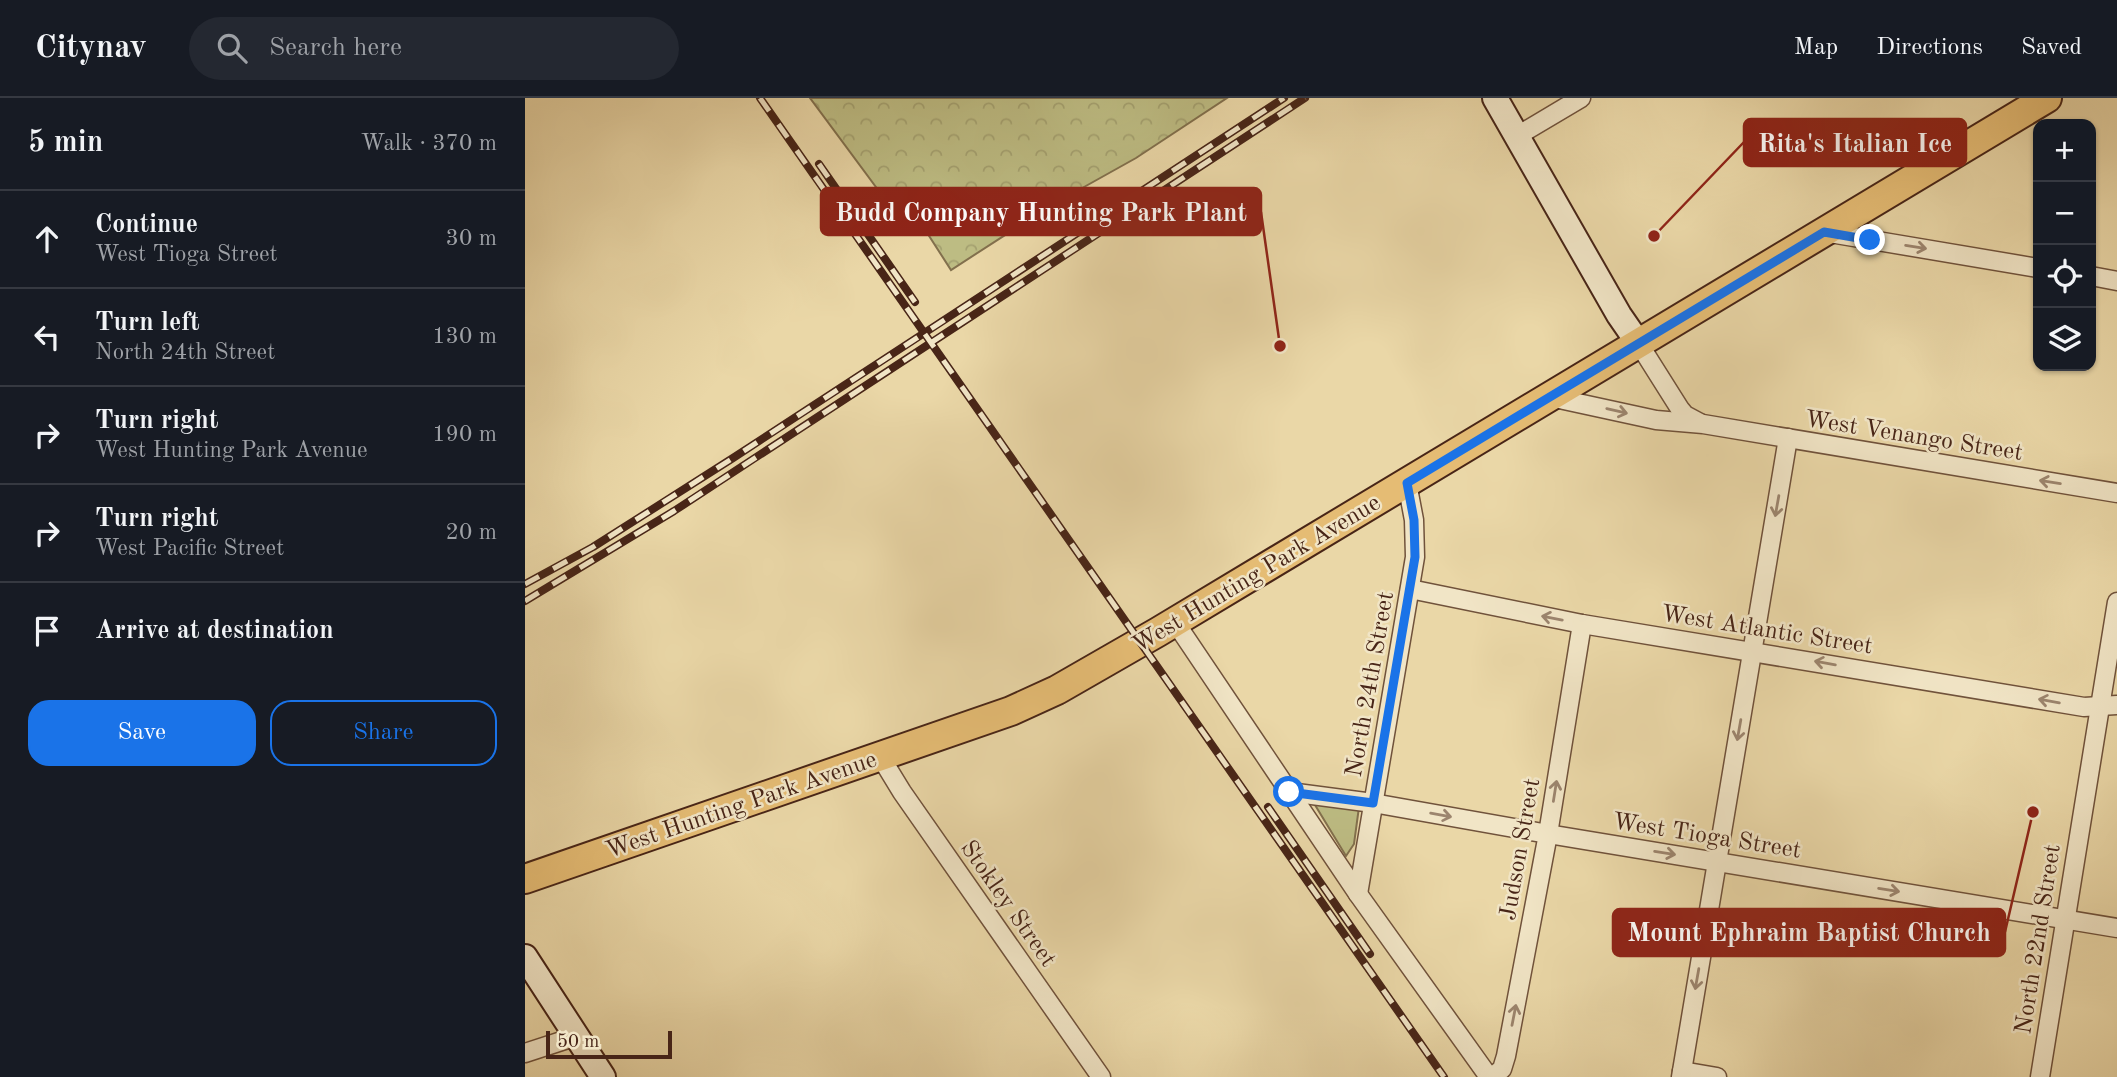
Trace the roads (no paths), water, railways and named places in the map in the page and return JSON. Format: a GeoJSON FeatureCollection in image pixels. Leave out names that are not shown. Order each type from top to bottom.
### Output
{"type":"FeatureCollection","features":[{"type":"Feature","properties":{"kind":"main road","name":"West Hunting Park Avenue"},"geometry":{"type":"LineString","coordinates":[[525,879],[1042,698],[1175,622],[2047,98]]}},
{"type":"Feature","properties":{"kind":"street"},"geometry":{"type":"LineString","coordinates":[[1495,98],[1619,315],[1639,344]]}},
{"type":"Feature","properties":{"kind":"street"},"geometry":{"type":"LineString","coordinates":[[1517,136],[1581,98]]}},
{"type":"Feature","properties":{"kind":"street"},"geometry":{"type":"LineString","coordinates":[[1824,232],[2033,267]]}},
{"type":"Feature","properties":{"kind":"street"},"geometry":{"type":"LineString","coordinates":[[2096,277],[2117,281]]}},
{"type":"Feature","properties":{"kind":"street","name":"West Venango Street"},"geometry":{"type":"LineString","coordinates":[[1639,344],[1680,409],[1691,419],[1703,424]]}},
{"type":"Feature","properties":{"kind":"street","name":"West Venango Street"},"geometry":{"type":"LineString","coordinates":[[1550,397],[1656,420],[1703,424],[2117,494]]}},
{"type":"Feature","properties":{"kind":"street"},"geometry":{"type":"LineString","coordinates":[[1717,1077],[1681,1074],[1788,439]]}},
{"type":"Feature","properties":{"kind":"street","name":"North 24th Street"},"geometry":{"type":"LineString","coordinates":[[1358,894],[1415,557],[1416,533],[1407,483]]}},
{"type":"Feature","properties":{"kind":"street","name":"West Atlantic Street"},"geometry":{"type":"LineString","coordinates":[[1410,589],[1582,624],[2084,707],[2108,705]]}},
{"type":"Feature","properties":{"kind":"street","name":"North 22nd Street"},"geometry":{"type":"LineString","coordinates":[[2040,1077],[2066,919],[2108,705],[2117,601]]}},
{"type":"Feature","properties":{"kind":"street"},"geometry":{"type":"LineString","coordinates":[[1175,622],[1358,894],[1491,1077]]}},
{"type":"Feature","properties":{"kind":"street","name":"Judson Street"},"geometry":{"type":"LineString","coordinates":[[1491,1077],[1502,1069],[1506,1056],[1548,834],[1582,624]]}},
{"type":"Feature","properties":{"kind":"street","name":"Stokley Street"},"geometry":{"type":"LineString","coordinates":[[880,756],[910,804],[1101,1077]]}},
{"type":"Feature","properties":{"kind":"street","name":"West Tioga Street"},"geometry":{"type":"LineString","coordinates":[[1289,792],[1373,803],[2117,928]]}},
{"type":"Feature","properties":{"kind":"street"},"geometry":{"type":"LineString","coordinates":[[525,957],[604,1077]]}},
{"type":"Feature","properties":{"kind":"street"},"geometry":{"type":"LineString","coordinates":[[525,1054],[576,1036]]}},
{"type":"Feature","properties":{"kind":"railway"},"geometry":{"type":"LineString","coordinates":[[760,98],[1444,1077]]}},
{"type":"Feature","properties":{"kind":"railway"},"geometry":{"type":"LineString","coordinates":[[525,584],[593,547],[733,458],[1284,98]]}},
{"type":"Feature","properties":{"kind":"railway"},"geometry":{"type":"LineString","coordinates":[[525,601],[674,511],[1305,98]]}},
{"type":"Feature","properties":{"kind":"railway"},"geometry":{"type":"LineString","coordinates":[[819,164],[915,302]]}},
{"type":"Feature","properties":{"kind":"railway"},"geometry":{"type":"LineString","coordinates":[[1268,807],[1370,954]]}},
{"type":"Feature","properties":{"kind":"place","name":"Rita's Italian Ice"},"geometry":{"type":"Point","coordinates":[1654,236]}},
{"type":"Feature","properties":{"kind":"place","name":"Budd Company Hunting Park Plant"},"geometry":{"type":"Point","coordinates":[1280,346]}},
{"type":"Feature","properties":{"kind":"place","name":"Mount Ephraim Baptist Church"},"geometry":{"type":"Point","coordinates":[2033,812]}}]}
